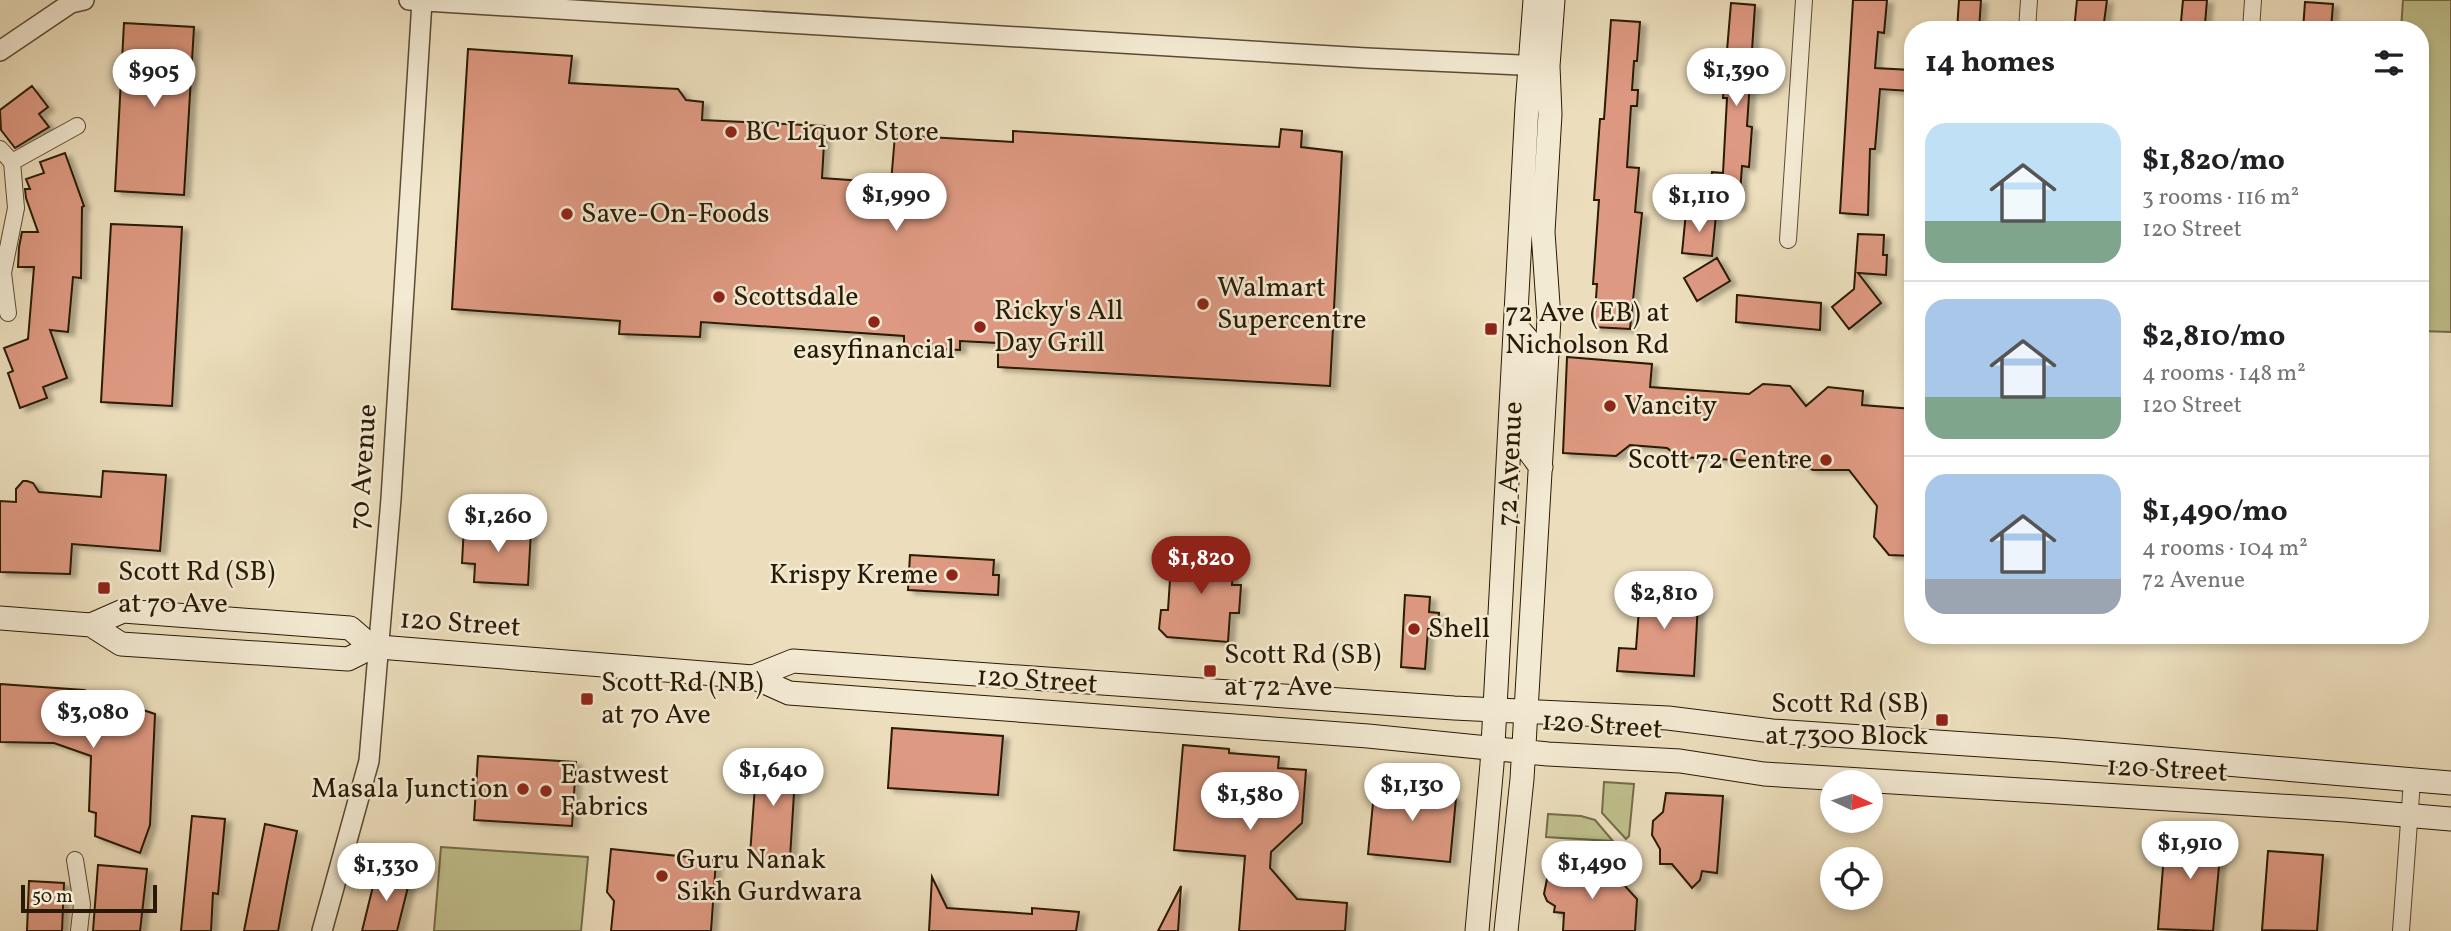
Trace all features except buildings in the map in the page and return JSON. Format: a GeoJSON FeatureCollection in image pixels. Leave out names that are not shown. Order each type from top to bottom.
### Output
{"type":"FeatureCollection","features":[{"type":"Feature","properties":{"kind":"main road","name":"72 Avenue"},"geometry":{"type":"LineString","coordinates":[[1506,931],[1524,750],[1549,318],[1543,232],[1550,114],[1540,66],[1535,0]]}},
{"type":"Feature","properties":{"kind":"main road","name":"72 Avenue"},"geometry":{"type":"LineString","coordinates":[[1477,931],[1493,747],[1527,106],[1540,66],[1553,0]]}},
{"type":"Feature","properties":{"kind":"main road"},"geometry":{"type":"LineString","coordinates":[[1515,326],[1527,339],[1530,363],[1526,447],[1541,467]]}},
{"type":"Feature","properties":{"kind":"main road","name":"120 Street"},"geometry":{"type":"LineString","coordinates":[[91,625],[123,611],[350,628],[376,647]]}},
{"type":"Feature","properties":{"kind":"main road","name":"120 Street"},"geometry":{"type":"LineString","coordinates":[[0,618],[91,625],[121,644],[348,659],[376,647],[753,677],[789,693],[1493,747],[1548,754],[1680,761],[1764,774],[2346,810],[2451,819]]}},
{"type":"Feature","properties":{"kind":"main road","name":"120 Street"},"geometry":{"type":"LineString","coordinates":[[753,677],[793,661],[1495,709],[1668,718],[1785,732],[2207,761],[2451,783]]}},
{"type":"Feature","properties":{"kind":"street"},"geometry":{"type":"LineString","coordinates":[[0,51],[71,3],[84,0]]}},
{"type":"Feature","properties":{"kind":"street"},"geometry":{"type":"LineString","coordinates":[[409,0],[1540,66]]}},
{"type":"Feature","properties":{"kind":"street"},"geometry":{"type":"LineString","coordinates":[[1788,240],[1804,0]]}},
{"type":"Feature","properties":{"kind":"street"},"geometry":{"type":"LineString","coordinates":[[2028,21],[2029,0]]}},
{"type":"Feature","properties":{"kind":"street"},"geometry":{"type":"LineString","coordinates":[[2252,21],[2253,0]]}},
{"type":"Feature","properties":{"kind":"street","name":"70 Avenue"},"geometry":{"type":"LineString","coordinates":[[322,931],[369,761],[422,1]]}},
{"type":"Feature","properties":{"kind":"street"},"geometry":{"type":"LineString","coordinates":[[12,162],[76,126]]}},
{"type":"Feature","properties":{"kind":"street"},"geometry":{"type":"LineString","coordinates":[[0,149],[12,162],[16,208],[3,273],[8,313]]}},
{"type":"Feature","properties":{"kind":"street"},"geometry":{"type":"LineString","coordinates":[[2402,931],[2412,780]]}},
{"type":"Feature","properties":{"kind":"street"},"geometry":{"type":"LineString","coordinates":[[75,860],[82,904],[79,931]]}},
{"type":"Feature","properties":{"kind":"green space"},"geometry":{"type":"Polygon","coordinates":[[[2403,0],[2451,0],[2451,332],[2429,331],[2429,21],[2402,21],[2403,0]]]}},
{"type":"Feature","properties":{"kind":"green space"},"geometry":{"type":"Polygon","coordinates":[[[1604,782],[1634,784],[1629,836],[1626,839],[1602,813],[1604,782]]]}},
{"type":"Feature","properties":{"kind":"green space"},"geometry":{"type":"Polygon","coordinates":[[[1548,814],[1581,816],[1595,820],[1613,841],[1546,837],[1548,814]]]}},
{"type":"Feature","properties":{"kind":"green space"},"geometry":{"type":"Polygon","coordinates":[[[441,847],[588,857],[581,931],[434,931],[441,847]]]}},
{"type":"Feature","properties":{"kind":"place","name":"BC Liquor Store"},"geometry":{"type":"Point","coordinates":[731,132]}},
{"type":"Feature","properties":{"kind":"place","name":"Save-On-Foods"},"geometry":{"type":"Point","coordinates":[567,214]}},
{"type":"Feature","properties":{"kind":"place","name":"Scottsdale"},"geometry":{"type":"Point","coordinates":[719,297]}},
{"type":"Feature","properties":{"kind":"place","name":"Walmart Supercentre"},"geometry":{"type":"Point","coordinates":[1203,304]}},
{"type":"Feature","properties":{"kind":"place","name":"easyfinancial"},"geometry":{"type":"Point","coordinates":[874,322]}},
{"type":"Feature","properties":{"kind":"place","name":"Ricky's All Day Grill"},"geometry":{"type":"Point","coordinates":[980,327]}},
{"type":"Feature","properties":{"kind":"place","name":"72 Ave (EB) at Nicholson Rd"},"geometry":{"type":"Point","coordinates":[1491,329]}},
{"type":"Feature","properties":{"kind":"place","name":"Vancity"},"geometry":{"type":"Point","coordinates":[1610,406]}},
{"type":"Feature","properties":{"kind":"place","name":"Scott 72 Centre"},"geometry":{"type":"Point","coordinates":[1826,460]}},
{"type":"Feature","properties":{"kind":"place","name":"Krispy Kreme"},"geometry":{"type":"Point","coordinates":[952,575]}},
{"type":"Feature","properties":{"kind":"place","name":"Scott Rd (SB) at 70 Ave"},"geometry":{"type":"Point","coordinates":[104,588]}},
{"type":"Feature","properties":{"kind":"place","name":"Shell"},"geometry":{"type":"Point","coordinates":[1414,629]}},
{"type":"Feature","properties":{"kind":"place","name":"Scott Rd (SB) at 72 Ave"},"geometry":{"type":"Point","coordinates":[1210,671]}},
{"type":"Feature","properties":{"kind":"place","name":"Scott Rd (NB) at 70 Ave"},"geometry":{"type":"Point","coordinates":[587,699]}},
{"type":"Feature","properties":{"kind":"place","name":"Scott Rd (SB) at 7300 Block"},"geometry":{"type":"Point","coordinates":[1942,720]}},
{"type":"Feature","properties":{"kind":"place","name":"Masala Junction"},"geometry":{"type":"Point","coordinates":[523,789]}},
{"type":"Feature","properties":{"kind":"place","name":"Eastwest Fabrics"},"geometry":{"type":"Point","coordinates":[546,791]}},
{"type":"Feature","properties":{"kind":"place","name":"Guru Nanak Sikh Gurdwara"},"geometry":{"type":"Point","coordinates":[662,876]}}]}
